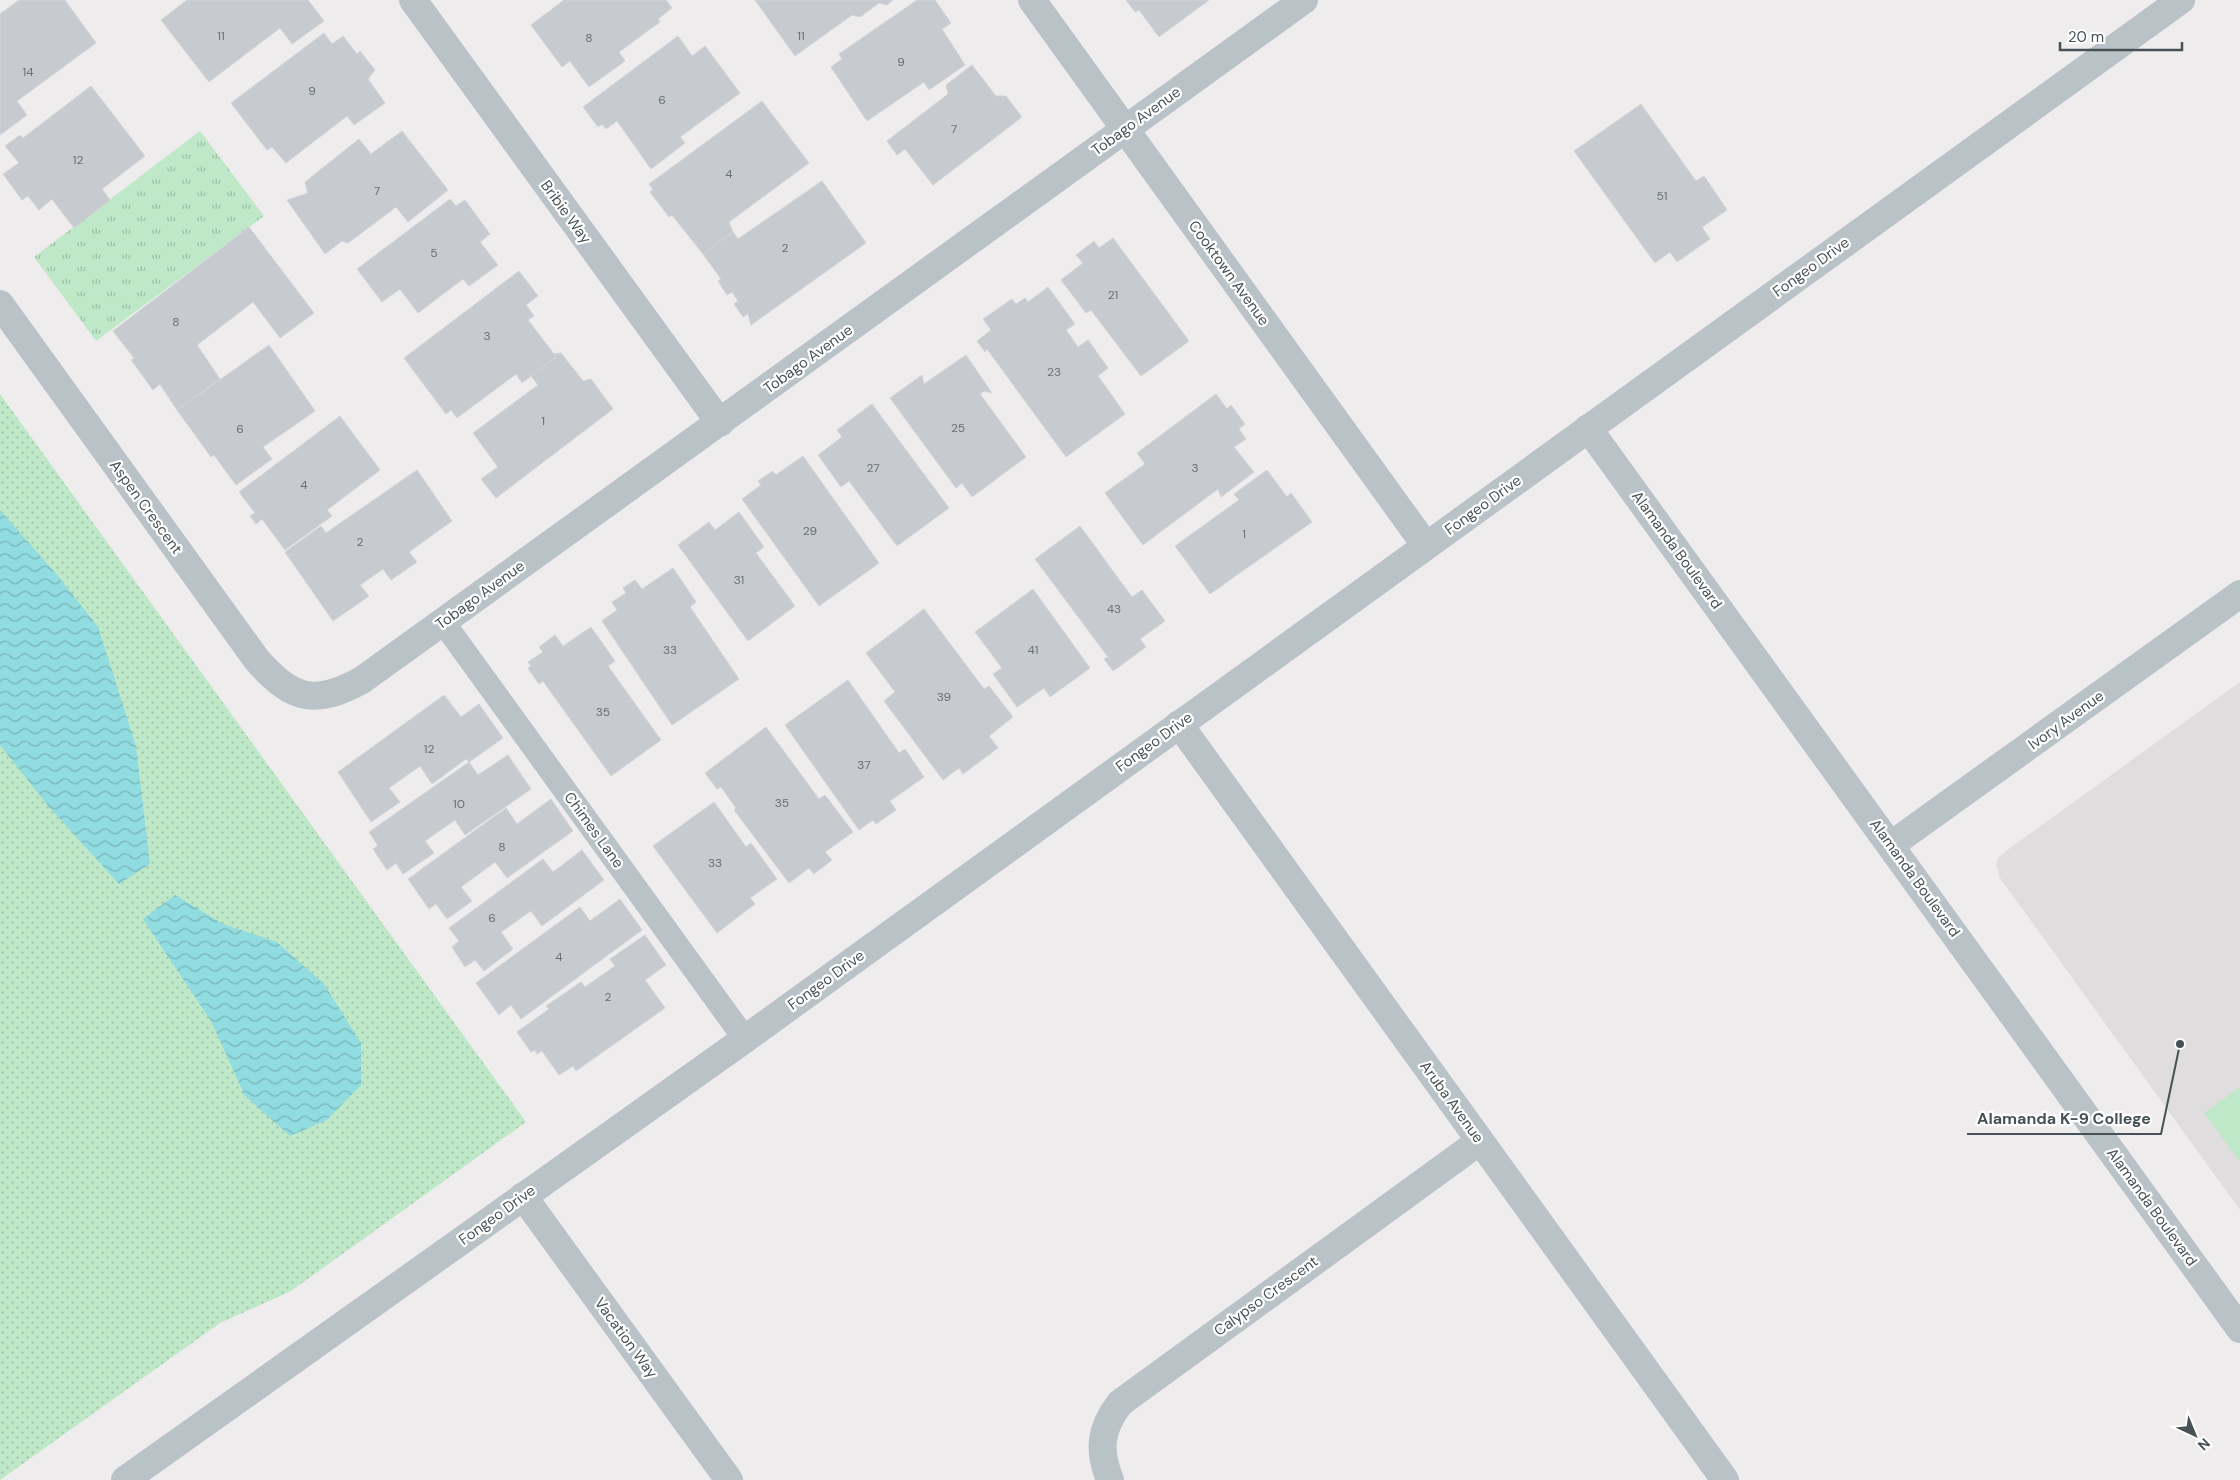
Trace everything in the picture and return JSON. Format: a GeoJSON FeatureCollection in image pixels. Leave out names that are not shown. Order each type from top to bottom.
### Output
{"type":"FeatureCollection","features":[{"type":"Feature","properties":{"kind":"street","name":"Bribie Way"},"geometry":{"type":"LineString","coordinates":[[413,0],[720,423]]}},
{"type":"Feature","properties":{"kind":"street","name":"Cooktown Avenue"},"geometry":{"type":"LineString","coordinates":[[1032,0],[1426,546]]}},
{"type":"Feature","properties":{"kind":"street","name":"Tobago Avenue"},"geometry":{"type":"LineString","coordinates":[[304,696],[322,696],[340,692],[362,680],[1304,0]]}},
{"type":"Feature","properties":{"kind":"street","name":"Fongeo Drive"},"geometry":{"type":"LineString","coordinates":[[125,1480],[744,1039],[2181,0]]}},
{"type":"Feature","properties":{"kind":"street","name":"Aspen Crescent"},"geometry":{"type":"LineString","coordinates":[[0,304],[257,660],[272,678],[304,696]]}},
{"type":"Feature","properties":{"kind":"street","name":"Alamanda Boulevard"},"geometry":{"type":"LineString","coordinates":[[1588,428],[2240,1329]]}},
{"type":"Feature","properties":{"kind":"street","name":"Ivory Avenue"},"geometry":{"type":"LineString","coordinates":[[1891,845],[2240,594]]}},
{"type":"Feature","properties":{"kind":"street","name":"Aruba Avenue"},"geometry":{"type":"LineString","coordinates":[[1179,724],[1725,1480]]}},
{"type":"Feature","properties":{"kind":"street","name":"Calypso Crescent"},"geometry":{"type":"LineString","coordinates":[[1110,1480],[1103,1461],[1102,1443],[1108,1421],[1120,1403],[1480,1141]]}},
{"type":"Feature","properties":{"kind":"street","name":"Vacation Way"},"geometry":{"type":"LineString","coordinates":[[523,1196],[729,1480]]}},
{"type":"Feature","properties":{"kind":"lane","name":"Chimes Lane"},"geometry":{"type":"LineString","coordinates":[[443,622],[744,1039]]}},
{"type":"Feature","properties":{"kind":"shaded area"},"geometry":{"type":"Polygon","coordinates":[[[2240,682],[2240,1210],[2000,878],[1996,865],[1998,858],[2006,851],[2240,682]]]}},
{"type":"Feature","properties":{"kind":"green space"},"geometry":{"type":"Polygon","coordinates":[[[200,131],[264,216],[96,341],[34,257],[200,131]]]}},
{"type":"Feature","properties":{"kind":"green space"},"geometry":{"type":"Polygon","coordinates":[[[0,394],[526,1122],[291,1291],[220,1323],[0,1480],[0,394]]]}},
{"type":"Feature","properties":{"kind":"green space"},"geometry":{"type":"Polygon","coordinates":[[[2240,1087],[2240,1162],[2204,1113],[2240,1087]]]}},
{"type":"Feature","properties":{"kind":"water"},"geometry":{"type":"Polygon","coordinates":[[[0,510],[58,576],[98,627],[136,746],[150,864],[119,884],[49,807],[0,745],[0,510]]]}},
{"type":"Feature","properties":{"kind":"water"},"geometry":{"type":"Polygon","coordinates":[[[175,895],[223,924],[277,942],[324,984],[361,1043],[361,1085],[327,1120],[290,1136],[245,1096],[211,1021],[143,919],[175,895]]]}},
{"type":"Feature","properties":{"kind":"building"},"geometry":{"type":"Polygon","coordinates":[[[19,0],[65,0],[96,43],[17,101],[27,115],[0,135],[0,14],[19,0]]]}},
{"type":"Feature","properties":{"kind":"building"},"geometry":{"type":"Polygon","coordinates":[[[187,0],[308,0],[324,21],[292,44],[280,28],[209,82],[161,20],[187,0]]]}},
{"type":"Feature","properties":{"kind":"building"},"geometry":{"type":"Polygon","coordinates":[[[564,0],[666,0],[672,8],[658,19],[660,22],[619,52],[625,61],[589,87],[570,61],[562,67],[531,25],[564,0]]]}},
{"type":"Feature","properties":{"kind":"building"},"geometry":{"type":"Polygon","coordinates":[[[755,0],[893,0],[887,5],[879,3],[860,17],[852,15],[795,56],[755,0]]]}},
{"type":"Feature","properties":{"kind":"building"},"geometry":{"type":"Polygon","coordinates":[[[917,0],[935,0],[951,23],[942,29],[965,65],[929,90],[924,82],[867,121],[831,67],[842,59],[839,54],[917,0]]]}},
{"type":"Feature","properties":{"kind":"building"},"geometry":{"type":"Polygon","coordinates":[[[1126,0],[1209,0],[1159,37],[1139,10],[1135,12],[1126,0]]]}},
{"type":"Feature","properties":{"kind":"building"},"geometry":{"type":"Polygon","coordinates":[[[324,33],[332,44],[343,36],[357,54],[360,51],[375,70],[368,79],[385,103],[354,125],[347,116],[286,163],[272,147],[267,150],[231,103],[324,33]]]}},
{"type":"Feature","properties":{"kind":"building"},"geometry":{"type":"Polygon","coordinates":[[[678,36],[692,56],[705,46],[740,93],[680,137],[685,143],[651,169],[617,121],[606,129],[602,124],[598,127],[583,107],[678,36]]]}},
{"type":"Feature","properties":{"kind":"building"},"geometry":{"type":"Polygon","coordinates":[[[972,65],[996,96],[1006,96],[1022,117],[933,185],[905,149],[897,155],[887,141],[948,94],[946,85],[972,65]]]}},
{"type":"Feature","properties":{"kind":"building"},"geometry":{"type":"Polygon","coordinates":[[[91,86],[145,156],[102,189],[110,200],[74,228],[52,199],[39,210],[28,196],[22,200],[3,174],[19,163],[5,146],[20,135],[23,138],[91,86]]]}},
{"type":"Feature","properties":{"kind":"building"},"geometry":{"type":"Polygon","coordinates":[[[762,101],[809,163],[729,222],[733,232],[703,254],[672,215],[669,217],[650,192],[653,190],[649,184],[762,101]]]}},
{"type":"Feature","properties":{"kind":"building"},"geometry":{"type":"Polygon","coordinates":[[[1641,104],[1696,181],[1704,176],[1727,210],[1702,227],[1710,239],[1677,262],[1670,252],[1655,263],[1574,151],[1641,104]]]}},
{"type":"Feature","properties":{"kind":"building"},"geometry":{"type":"Polygon","coordinates":[[[402,131],[448,190],[408,222],[396,207],[348,243],[342,241],[325,254],[287,200],[308,193],[305,182],[359,139],[371,154],[402,131]]]}},
{"type":"Feature","properties":{"kind":"building"},"geometry":{"type":"Polygon","coordinates":[[[822,181],[866,243],[751,325],[748,314],[743,317],[734,304],[738,301],[732,292],[727,295],[718,281],[721,279],[703,254],[733,232],[738,239],[822,181]]]}},
{"type":"Feature","properties":{"kind":"building"},"geometry":{"type":"Polygon","coordinates":[[[450,199],[456,206],[465,200],[490,234],[480,242],[498,265],[469,286],[463,279],[418,313],[400,289],[382,302],[357,269],[450,199]]]}},
{"type":"Feature","properties":{"kind":"building"},"geometry":{"type":"Polygon","coordinates":[[[249,227],[314,313],[280,338],[253,302],[197,345],[220,379],[177,410],[160,384],[153,390],[131,360],[134,358],[113,331],[249,227]]]}},
{"type":"Feature","properties":{"kind":"building"},"geometry":{"type":"Polygon","coordinates":[[[1113,238],[1189,341],[1141,376],[1091,310],[1086,313],[1061,280],[1083,263],[1076,255],[1094,241],[1099,248],[1113,238]]]}},
{"type":"Feature","properties":{"kind":"building"},"geometry":{"type":"Polygon","coordinates":[[[519,271],[538,296],[526,305],[534,316],[528,320],[554,354],[561,353],[522,383],[516,374],[457,418],[451,410],[446,414],[404,358],[519,271]]]}},
{"type":"Feature","properties":{"kind":"building"},"geometry":{"type":"Polygon","coordinates":[[[1048,287],[1075,324],[1066,330],[1078,347],[1088,340],[1108,368],[1098,376],[1125,414],[1066,457],[987,349],[985,352],[977,341],[991,330],[983,319],[1012,299],[1016,304],[1025,298],[1028,302],[1048,287]]]}},
{"type":"Feature","properties":{"kind":"building"},"geometry":{"type":"Polygon","coordinates":[[[269,345],[315,411],[263,447],[272,459],[236,485],[214,455],[211,457],[177,410],[269,345]]]}},
{"type":"Feature","properties":{"kind":"building"},"geometry":{"type":"Polygon","coordinates":[[[561,353],[583,381],[591,379],[613,409],[496,498],[481,479],[498,467],[473,433],[538,385],[531,376],[561,353]]]}},
{"type":"Feature","properties":{"kind":"building"},"geometry":{"type":"Polygon","coordinates":[[[966,355],[992,393],[984,391],[980,394],[1026,457],[972,497],[962,483],[956,488],[890,398],[922,375],[924,384],[966,355]]]}},
{"type":"Feature","properties":{"kind":"building"},"geometry":{"type":"Polygon","coordinates":[[[1216,394],[1227,409],[1231,405],[1245,424],[1239,429],[1246,439],[1234,447],[1254,472],[1221,497],[1218,489],[1143,545],[1105,493],[1145,464],[1137,453],[1216,394]]]}},
{"type":"Feature","properties":{"kind":"building"},"geometry":{"type":"Polygon","coordinates":[[[872,404],[949,508],[897,546],[849,481],[841,487],[818,455],[842,437],[837,430],[872,404]]]}},
{"type":"Feature","properties":{"kind":"building"},"geometry":{"type":"Polygon","coordinates":[[[340,416],[380,470],[327,510],[332,516],[285,550],[262,519],[256,524],[250,516],[255,513],[239,492],[340,416]]]}},
{"type":"Feature","properties":{"kind":"building"},"geometry":{"type":"Polygon","coordinates":[[[803,456],[879,563],[819,606],[742,499],[761,485],[758,481],[773,471],[776,475],[803,456]]]}},
{"type":"Feature","properties":{"kind":"building"},"geometry":{"type":"Polygon","coordinates":[[[417,470],[452,521],[409,552],[417,562],[391,580],[383,569],[360,585],[369,596],[333,621],[285,552],[321,526],[326,533],[417,470]]]}},
{"type":"Feature","properties":{"kind":"building"},"geometry":{"type":"Polygon","coordinates":[[[1267,470],[1287,497],[1291,493],[1312,522],[1210,594],[1175,546],[1239,500],[1234,494],[1267,470]]]}},
{"type":"Feature","properties":{"kind":"building"},"geometry":{"type":"Polygon","coordinates":[[[739,512],[764,547],[756,553],[795,606],[748,641],[678,545],[709,522],[715,530],[739,512]]]}},
{"type":"Feature","properties":{"kind":"building"},"geometry":{"type":"Polygon","coordinates":[[[1080,526],[1132,597],[1142,590],[1165,621],[1140,639],[1146,647],[1113,671],[1104,659],[1108,657],[1035,559],[1080,526]]]}},
{"type":"Feature","properties":{"kind":"building"},"geometry":{"type":"Polygon","coordinates":[[[673,568],[696,602],[690,607],[739,679],[672,725],[602,621],[617,610],[612,602],[626,593],[623,588],[635,580],[642,589],[673,568]]]}},
{"type":"Feature","properties":{"kind":"building"},"geometry":{"type":"Polygon","coordinates":[[[1033,589],[1090,668],[1050,697],[1044,688],[1017,707],[993,674],[1002,668],[975,632],[1033,589]]]}},
{"type":"Feature","properties":{"kind":"building"},"geometry":{"type":"Polygon","coordinates":[[[924,609],[984,689],[989,686],[1013,717],[989,736],[998,748],[963,774],[959,768],[943,780],[884,701],[895,692],[866,653],[924,609]]]}},
{"type":"Feature","properties":{"kind":"building"},"geometry":{"type":"Polygon","coordinates":[[[591,627],[615,661],[608,666],[661,740],[611,776],[543,681],[539,684],[528,668],[531,666],[528,662],[543,652],[539,647],[555,635],[563,646],[591,627]]]}},
{"type":"Feature","properties":{"kind":"building"},"geometry":{"type":"Polygon","coordinates":[[[848,680],[899,753],[905,749],[924,777],[890,801],[896,810],[876,824],[873,820],[859,830],[785,725],[848,680]]]}},
{"type":"Feature","properties":{"kind":"building"},"geometry":{"type":"Polygon","coordinates":[[[444,695],[461,717],[479,704],[503,738],[469,762],[466,759],[432,784],[420,766],[389,788],[400,802],[371,822],[338,772],[444,695]]]}},
{"type":"Feature","properties":{"kind":"building"},"geometry":{"type":"Polygon","coordinates":[[[766,727],[819,799],[825,795],[853,832],[825,852],[832,860],[814,874],[809,868],[789,883],[734,810],[736,808],[721,787],[717,789],[705,773],[766,727]]]}},
{"type":"Feature","properties":{"kind":"building"},"geometry":{"type":"Polygon","coordinates":[[[508,755],[531,789],[465,835],[455,820],[425,841],[434,853],[403,874],[396,863],[387,870],[373,849],[378,846],[369,832],[469,762],[478,775],[508,755]]]}},
{"type":"Feature","properties":{"kind":"building"},"geometry":{"type":"Polygon","coordinates":[[[551,799],[573,831],[507,878],[495,862],[461,887],[472,901],[447,919],[436,904],[429,909],[408,879],[506,808],[517,824],[551,799]]]}},
{"type":"Feature","properties":{"kind":"building"},"geometry":{"type":"Polygon","coordinates":[[[714,802],[746,847],[751,843],[777,879],[750,898],[755,904],[717,933],[653,846],[714,802]]]}},
{"type":"Feature","properties":{"kind":"building"},"geometry":{"type":"Polygon","coordinates":[[[582,850],[604,880],[542,926],[531,911],[501,932],[513,949],[484,971],[475,960],[465,967],[452,947],[459,941],[449,928],[543,859],[553,872],[582,850]]]}},
{"type":"Feature","properties":{"kind":"building"},"geometry":{"type":"Polygon","coordinates":[[[620,899],[642,930],[521,1019],[511,1005],[499,1015],[476,983],[580,907],[590,921],[620,899]]]}},
{"type":"Feature","properties":{"kind":"building"},"geometry":{"type":"Polygon","coordinates":[[[645,935],[666,965],[645,980],[665,1008],[576,1071],[573,1066],[559,1075],[542,1051],[537,1054],[535,1050],[531,1052],[517,1032],[549,1009],[546,1006],[581,982],[585,987],[615,966],[610,959],[645,935]]]}},
{"type":"Feature","properties":{"kind":"place","name":"Alamanda K-9 College"},"geometry":{"type":"Point","coordinates":[2180,1044]}}]}
